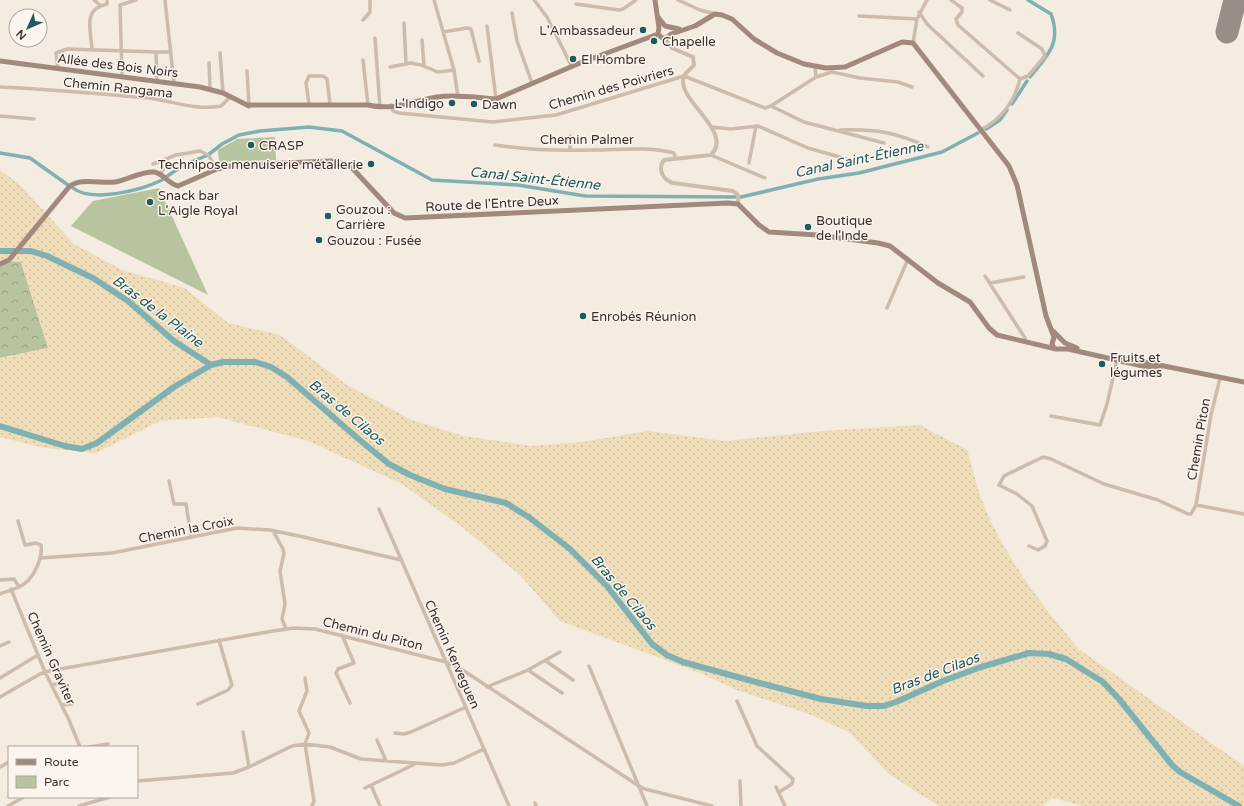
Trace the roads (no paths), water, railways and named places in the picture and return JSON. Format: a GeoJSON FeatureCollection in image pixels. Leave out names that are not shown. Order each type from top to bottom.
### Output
{"type":"FeatureCollection","features":[{"type":"Feature","properties":{"kind":"main road"},"geometry":{"type":"LineString","coordinates":[[655,0],[659,31],[668,36]]}},
{"type":"Feature","properties":{"kind":"main road"},"geometry":{"type":"LineString","coordinates":[[668,36],[681,29],[695,26],[715,14],[732,19],[754,39],[791,60],[815,67],[826,68],[845,67],[902,42],[913,43],[980,130],[1002,155],[1017,185],[1046,316],[1055,339],[1054,348]]}},
{"type":"Feature","properties":{"kind":"main road"},"geometry":{"type":"LineString","coordinates":[[657,16],[667,27],[668,36]]}},
{"type":"Feature","properties":{"kind":"main road","name":"Allée des Bois Noirs"},"geometry":{"type":"LineString","coordinates":[[210,89],[242,105],[249,106],[330,104],[391,107],[438,97],[496,98],[510,94],[532,83],[667,27]]}},
{"type":"Feature","properties":{"kind":"main road"},"geometry":{"type":"LineString","coordinates":[[667,27],[681,29]]}},
{"type":"Feature","properties":{"kind":"main road","name":"Allée des Bois Noirs"},"geometry":{"type":"LineString","coordinates":[[0,61],[174,83],[210,89],[223,93],[229,98]]}},
{"type":"Feature","properties":{"kind":"main road","name":"Route de l'Entre Deux"},"geometry":{"type":"LineString","coordinates":[[161,174],[166,180],[178,186],[217,169],[239,164],[337,161],[353,169],[394,214],[404,218],[573,209],[728,203],[738,204]]}},
{"type":"Feature","properties":{"kind":"main road"},"geometry":{"type":"LineString","coordinates":[[0,264],[9,260],[71,185],[77,183],[114,182],[153,172],[161,174]]}},
{"type":"Feature","properties":{"kind":"main road"},"geometry":{"type":"LineString","coordinates":[[738,204],[759,226],[769,232],[809,234],[878,243],[897,250],[938,283],[970,302],[993,332],[1006,338],[1045,345],[1058,349],[1063,345]]}},
{"type":"Feature","properties":{"kind":"main road"},"geometry":{"type":"LineString","coordinates":[[1055,339],[1063,345],[1117,360],[1147,367],[1161,366]]}},
{"type":"Feature","properties":{"kind":"main road"},"geometry":{"type":"LineString","coordinates":[[1045,345],[1055,339]]}},
{"type":"Feature","properties":{"kind":"main road"},"geometry":{"type":"LineString","coordinates":[[1063,345],[1088,352],[1244,382]]}},
{"type":"Feature","properties":{"kind":"street"},"geometry":{"type":"LineString","coordinates":[[94,0],[101,6]]}},
{"type":"Feature","properties":{"kind":"street"},"geometry":{"type":"LineString","coordinates":[[122,77],[120,5],[136,0]]}},
{"type":"Feature","properties":{"kind":"street"},"geometry":{"type":"LineString","coordinates":[[165,0],[174,83]]}},
{"type":"Feature","properties":{"kind":"street"},"geometry":{"type":"LineString","coordinates":[[363,20],[370,12],[370,0]]}},
{"type":"Feature","properties":{"kind":"street"},"geometry":{"type":"LineString","coordinates":[[434,0],[454,70],[458,97]]}},
{"type":"Feature","properties":{"kind":"street"},"geometry":{"type":"LineString","coordinates":[[534,0],[547,17],[572,67]]}},
{"type":"Feature","properties":{"kind":"street"},"geometry":{"type":"LineString","coordinates":[[576,4],[619,10],[636,0]]}},
{"type":"Feature","properties":{"kind":"street"},"geometry":{"type":"LineString","coordinates":[[678,0],[700,10],[715,14]]}},
{"type":"Feature","properties":{"kind":"street"},"geometry":{"type":"LineString","coordinates":[[913,43],[919,12],[927,0]]}},
{"type":"Feature","properties":{"kind":"street"},"geometry":{"type":"LineString","coordinates":[[951,0],[962,8],[962,12],[956,19],[958,25],[1020,79]]}},
{"type":"Feature","properties":{"kind":"street"},"geometry":{"type":"LineString","coordinates":[[990,0],[1010,10]]}},
{"type":"Feature","properties":{"kind":"street"},"geometry":{"type":"LineString","coordinates":[[92,50],[90,16],[94,8],[107,2]]}},
{"type":"Feature","properties":{"kind":"street"},"geometry":{"type":"LineString","coordinates":[[919,12],[927,24],[983,76]]}},
{"type":"Feature","properties":{"kind":"street"},"geometry":{"type":"LineString","coordinates":[[512,13],[517,41],[532,83]]}},
{"type":"Feature","properties":{"kind":"street"},"geometry":{"type":"LineString","coordinates":[[859,16],[917,19]]}},
{"type":"Feature","properties":{"kind":"street"},"geometry":{"type":"LineString","coordinates":[[404,23],[406,64]]}},
{"type":"Feature","properties":{"kind":"street"},"geometry":{"type":"LineString","coordinates":[[487,26],[496,98]]}},
{"type":"Feature","properties":{"kind":"street"},"geometry":{"type":"LineString","coordinates":[[443,32],[467,28],[471,29],[479,61]]}},
{"type":"Feature","properties":{"kind":"street"},"geometry":{"type":"LineString","coordinates":[[980,130],[988,127],[1007,109],[1020,79],[1028,76],[1045,56],[1042,49],[1018,33]]}},
{"type":"Feature","properties":{"kind":"street"},"geometry":{"type":"LineString","coordinates":[[668,36],[670,45],[690,55],[694,60],[694,65],[684,76],[683,82],[685,91],[711,127],[717,143],[716,150],[711,155]]}},
{"type":"Feature","properties":{"kind":"street"},"geometry":{"type":"LineString","coordinates":[[375,38],[381,106]]}},
{"type":"Feature","properties":{"kind":"street"},"geometry":{"type":"LineString","coordinates":[[422,40],[424,66]]}},
{"type":"Feature","properties":{"kind":"street"},"geometry":{"type":"LineString","coordinates":[[58,69],[57,52],[73,48],[92,50],[170,52]]}},
{"type":"Feature","properties":{"kind":"street"},"geometry":{"type":"LineString","coordinates":[[156,52],[157,81]]}},
{"type":"Feature","properties":{"kind":"street"},"geometry":{"type":"LineString","coordinates":[[220,53],[223,93]]}},
{"type":"Feature","properties":{"kind":"street"},"geometry":{"type":"LineString","coordinates":[[363,60],[368,105]]}},
{"type":"Feature","properties":{"kind":"street"},"geometry":{"type":"LineString","coordinates":[[209,63],[210,89]]}},
{"type":"Feature","properties":{"kind":"street"},"geometry":{"type":"LineString","coordinates":[[390,67],[406,64],[424,66],[438,72],[454,70]]}},
{"type":"Feature","properties":{"kind":"street"},"geometry":{"type":"LineString","coordinates":[[815,67],[816,77]]}},
{"type":"Feature","properties":{"kind":"street"},"geometry":{"type":"LineString","coordinates":[[247,71],[249,106]]}},
{"type":"Feature","properties":{"kind":"street"},"geometry":{"type":"LineString","coordinates":[[771,106],[816,77],[832,72],[860,78],[898,82],[912,87]]}},
{"type":"Feature","properties":{"kind":"street"},"geometry":{"type":"LineString","coordinates":[[310,104],[306,83],[309,76],[323,76],[328,79],[330,104]]}},
{"type":"Feature","properties":{"kind":"street","name":"Chemin des Poivriers"},"geometry":{"type":"LineString","coordinates":[[391,107],[396,112],[448,118],[494,122],[514,121],[556,116],[684,76],[763,107],[771,106],[804,122],[884,143]]}},
{"type":"Feature","properties":{"kind":"street","name":"Chemin Rangama"},"geometry":{"type":"LineString","coordinates":[[0,87],[151,98],[210,107],[222,106],[229,98]]}},
{"type":"Feature","properties":{"kind":"street"},"geometry":{"type":"LineString","coordinates":[[0,116],[34,119]]}},
{"type":"Feature","properties":{"kind":"street"},"geometry":{"type":"LineString","coordinates":[[711,127],[731,129],[756,126],[808,148],[847,159]]}},
{"type":"Feature","properties":{"kind":"street"},"geometry":{"type":"LineString","coordinates":[[749,163],[756,126]]}},
{"type":"Feature","properties":{"kind":"street"},"geometry":{"type":"LineString","coordinates":[[835,131],[881,131],[901,135],[928,147]]}},
{"type":"Feature","properties":{"kind":"street"},"geometry":{"type":"LineString","coordinates":[[570,136],[570,150]]}},
{"type":"Feature","properties":{"kind":"street","name":"Chemin Palmer"},"geometry":{"type":"LineString","coordinates":[[495,145],[521,149],[651,149],[674,153],[675,157]]}},
{"type":"Feature","properties":{"kind":"street"},"geometry":{"type":"LineString","coordinates":[[153,164],[185,153],[203,151],[217,169]]}},
{"type":"Feature","properties":{"kind":"street"},"geometry":{"type":"LineString","coordinates":[[738,204],[738,195],[732,191],[680,184],[666,180],[662,173],[662,163],[664,160],[675,157],[711,155],[765,178]]}},
{"type":"Feature","properties":{"kind":"street"},"geometry":{"type":"LineString","coordinates":[[161,174],[168,164],[165,159]]}},
{"type":"Feature","properties":{"kind":"street"},"geometry":{"type":"LineString","coordinates":[[887,308],[908,259]]}},
{"type":"Feature","properties":{"kind":"street"},"geometry":{"type":"LineString","coordinates":[[985,276],[1025,338],[1025,342]]}},
{"type":"Feature","properties":{"kind":"street"},"geometry":{"type":"LineString","coordinates":[[990,283],[1024,277]]}},
{"type":"Feature","properties":{"kind":"street"},"geometry":{"type":"LineString","coordinates":[[1051,416],[1100,425],[1107,404],[1117,360]]}},
{"type":"Feature","properties":{"kind":"street","name":"Chemin Piton"},"geometry":{"type":"LineString","coordinates":[[1196,505],[1211,415],[1220,378]]}},
{"type":"Feature","properties":{"kind":"street"},"geometry":{"type":"LineString","coordinates":[[1029,546],[1038,550],[1045,546],[1047,541],[1038,518],[1032,506],[1022,497],[999,485],[1004,476],[1044,457],[1104,484],[1158,500],[1188,514],[1191,514],[1196,505],[1244,514]]}},
{"type":"Feature","properties":{"kind":"street"},"geometry":{"type":"LineString","coordinates":[[169,481],[174,504],[186,504],[191,537]]}},
{"type":"Feature","properties":{"kind":"street","name":"Chemin Kerveguen"},"geometry":{"type":"LineString","coordinates":[[379,509],[509,806]]}},
{"type":"Feature","properties":{"kind":"street"},"geometry":{"type":"LineString","coordinates":[[0,594],[23,585],[30,577],[40,558],[41,545],[36,543],[25,545],[18,521]]}},
{"type":"Feature","properties":{"kind":"street","name":"Chemin la Croix"},"geometry":{"type":"LineString","coordinates":[[40,558],[112,553],[238,528],[273,531],[402,560]]}},
{"type":"Feature","properties":{"kind":"street"},"geometry":{"type":"LineString","coordinates":[[273,531],[283,548],[284,553],[280,572],[285,604],[282,619],[286,630]]}},
{"type":"Feature","properties":{"kind":"street"},"geometry":{"type":"LineString","coordinates":[[0,580],[14,578],[19,587]]}},
{"type":"Feature","properties":{"kind":"street","name":"Chemin Graviter"},"geometry":{"type":"LineString","coordinates":[[11,589],[45,672],[62,705],[80,746]]}},
{"type":"Feature","properties":{"kind":"street","name":"Chemin du Piton"},"geometry":{"type":"LineString","coordinates":[[0,697],[45,672],[219,640],[286,630],[315,629],[446,662],[639,786],[645,789],[712,806]]}},
{"type":"Feature","properties":{"kind":"street"},"geometry":{"type":"LineString","coordinates":[[342,635],[354,663],[338,669],[336,673],[350,703]]}},
{"type":"Feature","properties":{"kind":"street"},"geometry":{"type":"LineString","coordinates":[[198,704],[228,690],[232,685],[219,640]]}},
{"type":"Feature","properties":{"kind":"street"},"geometry":{"type":"LineString","coordinates":[[0,646],[9,642]]}},
{"type":"Feature","properties":{"kind":"street"},"geometry":{"type":"LineString","coordinates":[[487,687],[528,670],[560,652]]}},
{"type":"Feature","properties":{"kind":"street"},"geometry":{"type":"LineString","coordinates":[[0,678],[38,655]]}},
{"type":"Feature","properties":{"kind":"street"},"geometry":{"type":"LineString","coordinates":[[546,661],[572,680]]}},
{"type":"Feature","properties":{"kind":"street"},"geometry":{"type":"LineString","coordinates":[[589,666],[647,806]]}},
{"type":"Feature","properties":{"kind":"street"},"geometry":{"type":"LineString","coordinates":[[528,670],[562,693]]}},
{"type":"Feature","properties":{"kind":"street"},"geometry":{"type":"LineString","coordinates":[[305,678],[307,691],[298,711],[309,733],[305,744],[314,801],[312,806]]}},
{"type":"Feature","properties":{"kind":"street"},"geometry":{"type":"LineString","coordinates":[[52,685],[60,683]]}},
{"type":"Feature","properties":{"kind":"street"},"geometry":{"type":"LineString","coordinates":[[738,701],[757,746],[792,779],[792,784],[779,792]]}},
{"type":"Feature","properties":{"kind":"street"},"geometry":{"type":"LineString","coordinates":[[62,705],[72,704]]}},
{"type":"Feature","properties":{"kind":"street"},"geometry":{"type":"LineString","coordinates":[[395,733],[404,734],[411,732],[466,707]]}},
{"type":"Feature","properties":{"kind":"street"},"geometry":{"type":"LineString","coordinates":[[243,732],[249,767]]}},
{"type":"Feature","properties":{"kind":"street"},"geometry":{"type":"LineString","coordinates":[[377,740],[386,761]]}},
{"type":"Feature","properties":{"kind":"street"},"geometry":{"type":"LineString","coordinates":[[95,746],[108,744]]}},
{"type":"Feature","properties":{"kind":"street"},"geometry":{"type":"LineString","coordinates":[[138,781],[224,774],[249,767],[292,746],[305,744],[330,747],[361,759],[416,764],[454,763],[484,749]]}},
{"type":"Feature","properties":{"kind":"street"},"geometry":{"type":"LineString","coordinates":[[365,788],[416,764]]}},
{"type":"Feature","properties":{"kind":"street"},"geometry":{"type":"LineString","coordinates":[[740,781],[740,806]]}},
{"type":"Feature","properties":{"kind":"street"},"geometry":{"type":"LineString","coordinates":[[371,785],[380,806]]}},
{"type":"Feature","properties":{"kind":"street"},"geometry":{"type":"LineString","coordinates":[[776,787],[785,806]]}},
{"type":"Feature","properties":{"kind":"street"},"geometry":{"type":"LineString","coordinates":[[8,806],[22,798]]}},
{"type":"Feature","properties":{"kind":"street"},"geometry":{"type":"LineString","coordinates":[[79,806],[101,798]]}},
{"type":"Feature","properties":{"kind":"waterway","name":"Canal Saint-Étienne"},"geometry":{"type":"LineString","coordinates":[[1028,0],[1051,14],[1055,34],[1054,42],[1047,56],[1030,77]]}},
{"type":"Feature","properties":{"kind":"waterway","name":"Canal Saint-Étienne"},"geometry":{"type":"LineString","coordinates":[[1012,104],[1027,81]]}},
{"type":"Feature","properties":{"kind":"waterway","name":"Canal Saint-Étienne"},"geometry":{"type":"LineString","coordinates":[[986,129],[1000,120],[1007,110]]}},
{"type":"Feature","properties":{"kind":"waterway","name":"Canal Saint-Étienne"},"geometry":{"type":"LineString","coordinates":[[166,177],[182,166],[208,155],[222,144],[239,135],[260,131],[309,127],[342,131],[432,180],[518,185],[585,196],[735,197]]}},
{"type":"Feature","properties":{"kind":"waterway","name":"Canal Saint-Étienne"},"geometry":{"type":"LineString","coordinates":[[741,197],[818,179],[859,173],[942,152],[978,133]]}},
{"type":"Feature","properties":{"kind":"waterway","name":"Canal Saint-Étienne"},"geometry":{"type":"LineString","coordinates":[[0,153],[30,158],[68,185]]}},
{"type":"Feature","properties":{"kind":"waterway","name":"Canal Saint-Étienne"},"geometry":{"type":"LineString","coordinates":[[73,188],[81,192],[104,195],[142,188],[162,180]]}},
{"type":"Feature","properties":{"kind":"waterway","name":"Bras de la Plaine"},"geometry":{"type":"LineString","coordinates":[[0,251],[31,251],[47,256],[93,278],[128,301],[174,341],[211,365]]}},
{"type":"Feature","properties":{"kind":"waterway","name":"Bras de Cilaos"},"geometry":{"type":"LineString","coordinates":[[0,426],[65,446],[82,449],[97,443],[174,387],[211,365],[223,362],[255,362],[271,367],[287,377],[389,464],[410,475],[445,489],[506,503],[530,518],[570,549],[607,586],[652,644],[667,655],[683,662],[821,699],[867,706],[884,706],[981,667],[1029,653],[1049,654],[1066,659],[1103,682],[1119,699],[1172,765],[1180,772],[1239,806]]}},
{"type":"Feature","properties":{"kind":"place","name":"L'Ambassadeur"},"geometry":{"type":"Point","coordinates":[643,30]}},
{"type":"Feature","properties":{"kind":"place","name":"Chapelle"},"geometry":{"type":"Point","coordinates":[654,41]}},
{"type":"Feature","properties":{"kind":"place","name":"El Hombre"},"geometry":{"type":"Point","coordinates":[573,59]}},
{"type":"Feature","properties":{"kind":"place","name":"L'Indigo"},"geometry":{"type":"Point","coordinates":[452,103]}},
{"type":"Feature","properties":{"kind":"place","name":"Dawn"},"geometry":{"type":"Point","coordinates":[474,104]}},
{"type":"Feature","properties":{"kind":"place","name":"CRASP"},"geometry":{"type":"Point","coordinates":[251,145]}},
{"type":"Feature","properties":{"kind":"place","name":"Technipose menuiserie métallerie"},"geometry":{"type":"Point","coordinates":[371,164]}},
{"type":"Feature","properties":{"kind":"place","name":"Snack bar L'Aigle Royal"},"geometry":{"type":"Point","coordinates":[150,202]}},
{"type":"Feature","properties":{"kind":"place","name":"Gouzou : Carrière"},"geometry":{"type":"Point","coordinates":[328,216]}},
{"type":"Feature","properties":{"kind":"place","name":"Boutique de l'Inde"},"geometry":{"type":"Point","coordinates":[808,227]}},
{"type":"Feature","properties":{"kind":"place","name":"Gouzou : Fusée"},"geometry":{"type":"Point","coordinates":[319,240]}},
{"type":"Feature","properties":{"kind":"place","name":"Enrobés Réunion"},"geometry":{"type":"Point","coordinates":[583,316]}},
{"type":"Feature","properties":{"kind":"place","name":"Fruits et légumes"},"geometry":{"type":"Point","coordinates":[1102,364]}}]}
